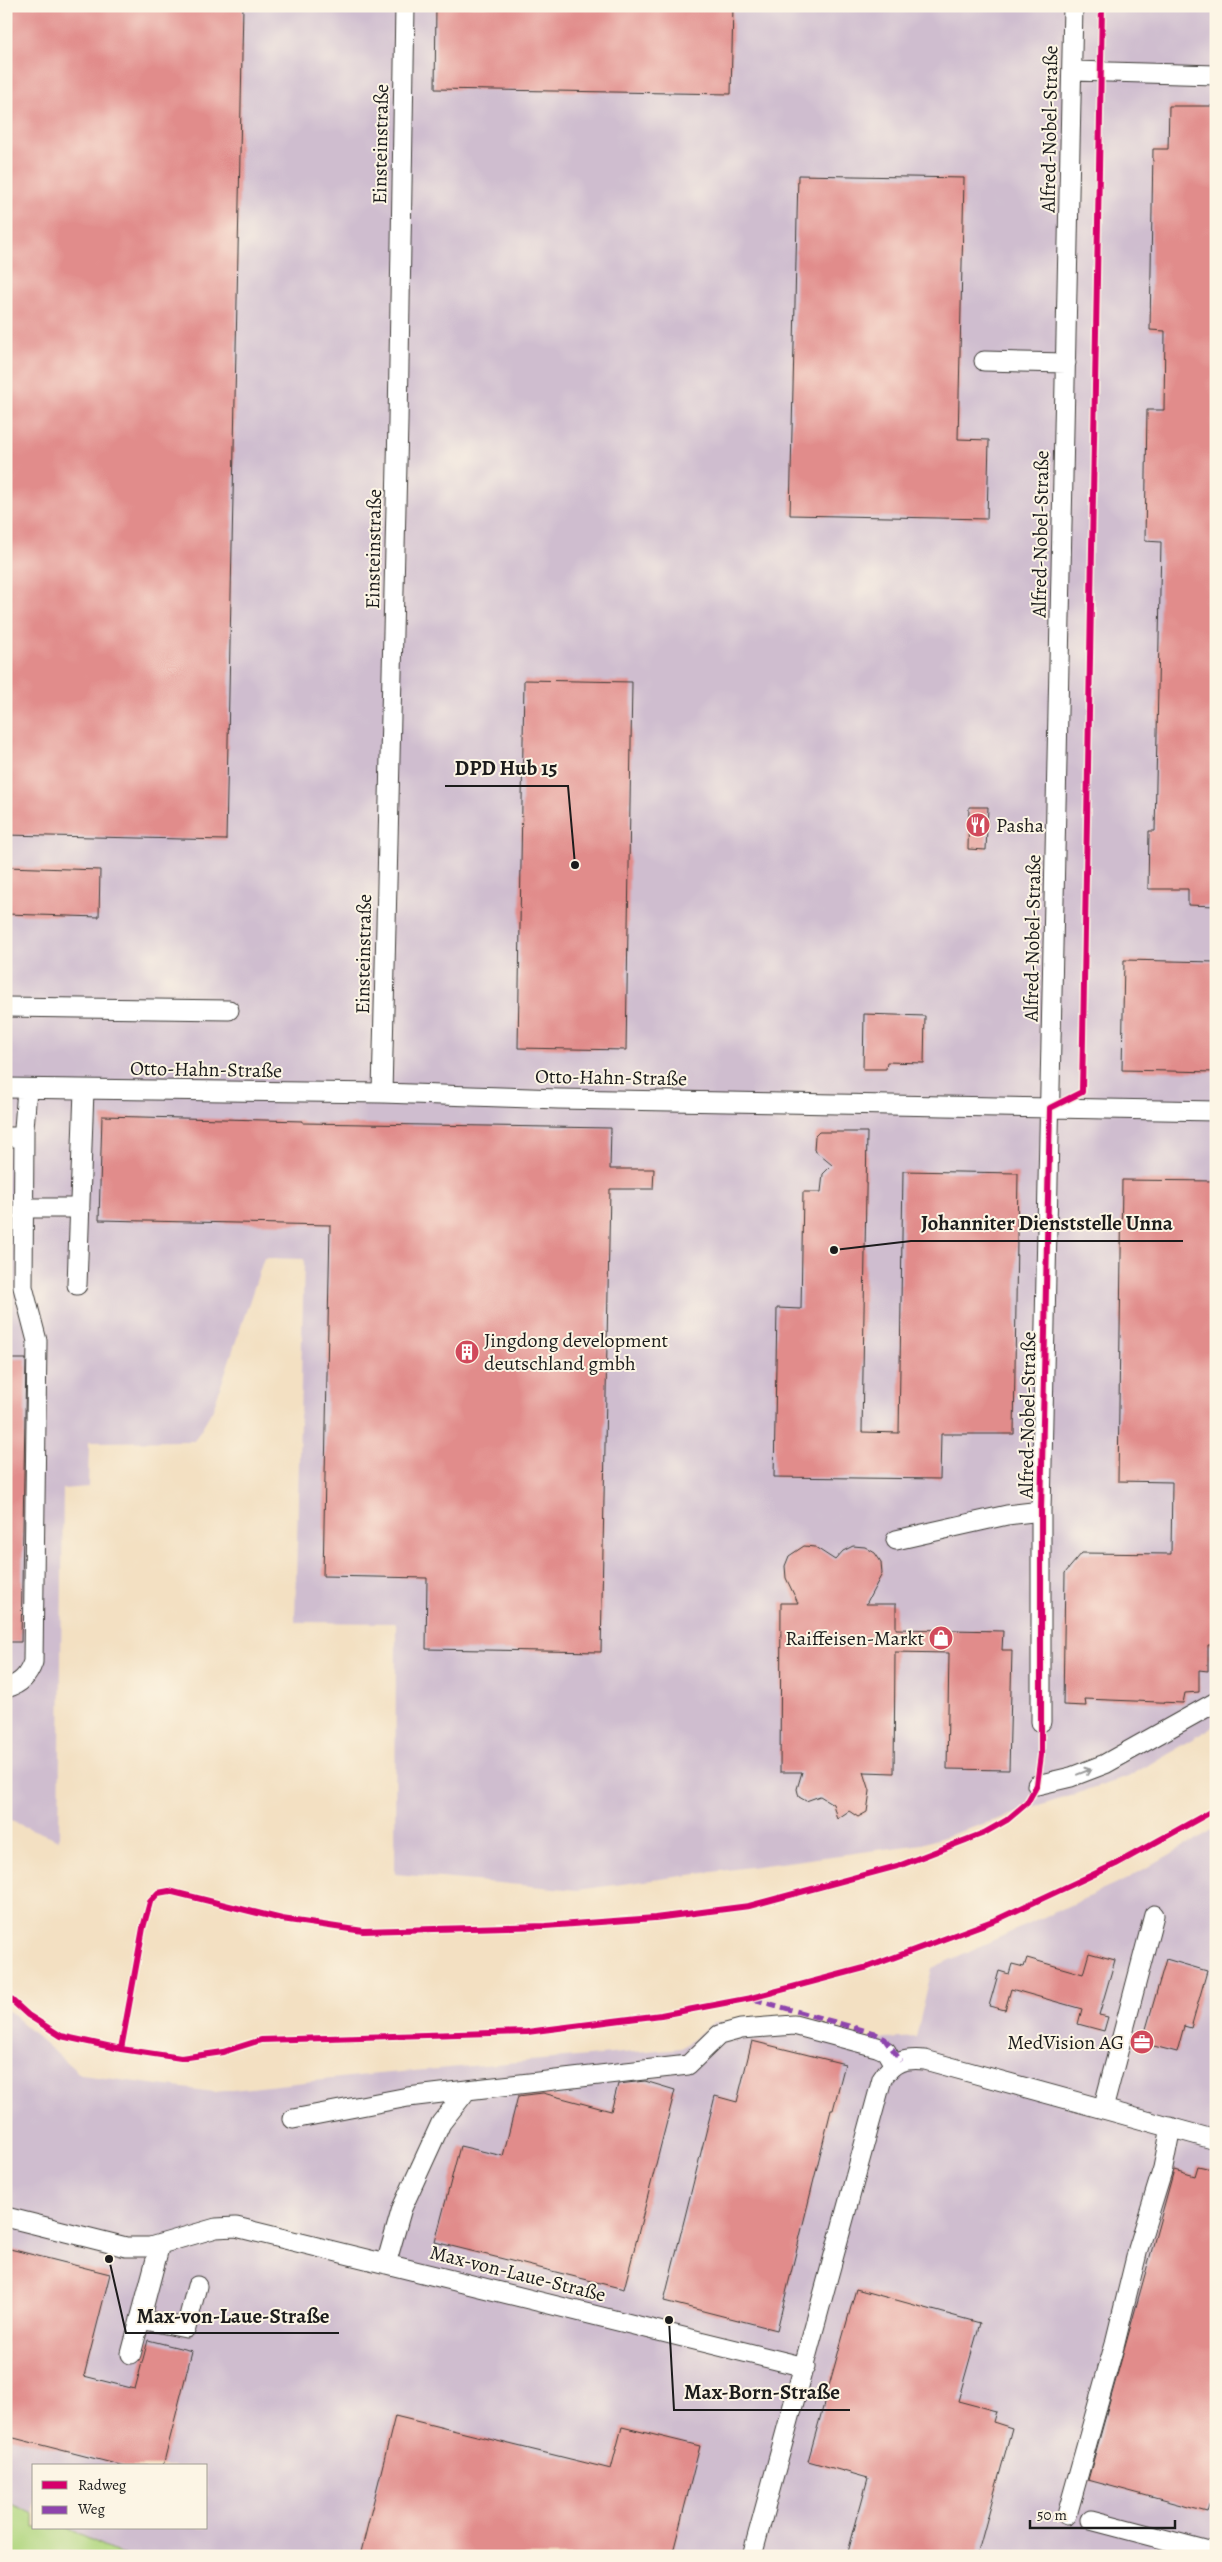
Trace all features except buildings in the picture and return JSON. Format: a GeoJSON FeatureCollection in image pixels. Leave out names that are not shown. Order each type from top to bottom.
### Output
{"type":"FeatureCollection","features":[{"type":"Feature","properties":{"kind":"street","name":"Einsteinstraße"},"geometry":{"type":"LineString","coordinates":[[382,1093],[398,432],[405,6]]}},
{"type":"Feature","properties":{"kind":"street","name":"Alfred-Nobel-Straße"},"geometry":{"type":"LineString","coordinates":[[1041,1722],[1041,1511],[1073,6]]}},
{"type":"Feature","properties":{"kind":"street"},"geometry":{"type":"LineString","coordinates":[[1073,71],[1216,75]]}},
{"type":"Feature","properties":{"kind":"street"},"geometry":{"type":"LineString","coordinates":[[984,361],[1066,363]]}},
{"type":"Feature","properties":{"kind":"street"},"geometry":{"type":"LineString","coordinates":[[6,1007],[229,1010]]}},
{"type":"Feature","properties":{"kind":"street","name":"Otto-Hahn-Straße"},"geometry":{"type":"LineString","coordinates":[[6,1088],[382,1093],[558,1099],[1216,1111]]}},
{"type":"Feature","properties":{"kind":"street"},"geometry":{"type":"LineString","coordinates":[[6,1688],[23,1680],[30,1671],[33,1662],[38,1341],[23,1287],[24,1208],[15,1137],[27,1089]]}},
{"type":"Feature","properties":{"kind":"street"},"geometry":{"type":"LineString","coordinates":[[77,1285],[84,1090]]}},
{"type":"Feature","properties":{"kind":"street"},"geometry":{"type":"LineString","coordinates":[[24,1208],[80,1208]]}},
{"type":"Feature","properties":{"kind":"street"},"geometry":{"type":"LineString","coordinates":[[896,1540],[1007,1515],[1041,1511]]}},
{"type":"Feature","properties":{"kind":"street"},"geometry":{"type":"LineString","coordinates":[[1037,1785],[1071,1777],[1105,1764],[1216,1702]]}},
{"type":"Feature","properties":{"kind":"street"},"geometry":{"type":"LineString","coordinates":[[1103,2109],[1154,1915]]}},
{"type":"Feature","properties":{"kind":"street"},"geometry":{"type":"LineString","coordinates":[[293,2119],[408,2097],[688,2064],[719,2035],[741,2028],[794,2025],[877,2047],[886,2051],[897,2063]]}},
{"type":"Feature","properties":{"kind":"street"},"geometry":{"type":"LineString","coordinates":[[752,2556],[882,2078],[889,2068],[897,2063],[925,2060],[1216,2140]]}},
{"type":"Feature","properties":{"kind":"street"},"geometry":{"type":"LineString","coordinates":[[386,2264],[402,2208],[440,2123],[467,2090]]}},
{"type":"Feature","properties":{"kind":"street"},"geometry":{"type":"LineString","coordinates":[[1066,2515],[1115,2342],[1138,2249],[1162,2168],[1171,2127]]}},
{"type":"Feature","properties":{"kind":"street","name":"Max-von-Laue-Straße"},"geometry":{"type":"LineString","coordinates":[[10,2214],[126,2247],[150,2247],[216,2228],[236,2227],[805,2366]]}},
{"type":"Feature","properties":{"kind":"street"},"geometry":{"type":"LineString","coordinates":[[131,2354],[160,2244]]}},
{"type":"Feature","properties":{"kind":"street"},"geometry":{"type":"LineString","coordinates":[[140,2319],[186,2328],[197,2286]]}},
{"type":"Feature","properties":{"kind":"street"},"geometry":{"type":"LineString","coordinates":[[1092,2520],[1216,2553]]}},
{"type":"Feature","properties":{"kind":"shaded area"},"geometry":{"type":"Polygon","coordinates":[[[6,6],[1216,6],[1216,1725],[1128,1777],[922,1844],[577,1890],[395,1874],[396,1623],[295,1622],[304,1259],[264,1258],[213,1409],[194,1441],[89,1442],[88,1487],[63,1489],[59,1840],[6,1819],[6,6]]]}},
{"type":"Feature","properties":{"kind":"shaded area"},"geometry":{"type":"Polygon","coordinates":[[[1216,1828],[1216,2556],[126,2556],[69,2530],[208,2530],[208,2464],[32,2464],[32,2513],[6,2502],[6,2009],[81,2075],[215,2092],[367,2075],[682,2048],[714,2022],[787,2016],[872,2040],[916,2037],[932,1968],[1125,1880],[1216,1828]]]}},
{"type":"Feature","properties":{"kind":"green space"},"geometry":{"type":"Polygon","coordinates":[[[6,2502],[32,2513],[32,2530],[69,2530],[126,2556],[6,2556],[6,2502]]]}},
{"type":"Feature","properties":{"kind":"marked path"},"geometry":{"type":"LineString","coordinates":[[753,1999],[874,2033],[885,2039],[901,2061]]}},
{"type":"Feature","properties":{"kind":"cycle path"},"geometry":{"type":"LineString","coordinates":[[121,2049],[143,1928],[150,1902],[158,1893],[169,1891],[282,1919],[363,1931],[545,1926],[655,1918],[749,1906],[901,1865],[984,1833],[1007,1820],[1027,1803],[1037,1785],[1041,1755],[1041,1511],[1050,1108],[1082,1092],[1102,6]]}},
{"type":"Feature","properties":{"kind":"cycle path"},"geometry":{"type":"LineString","coordinates":[[6,1995],[28,2015],[61,2036],[121,2049],[181,2058],[223,2052],[261,2040],[527,2032],[661,2015],[751,1998],[868,1967],[998,1919],[1116,1864],[1216,1809]]}},
{"type":"Feature","properties":{"kind":"place","name":"Pasha"},"geometry":{"type":"Point","coordinates":[978,825]}},
{"type":"Feature","properties":{"kind":"place","name":"DPD Hub 15"},"geometry":{"type":"Point","coordinates":[575,865]}},
{"type":"Feature","properties":{"kind":"place","name":"Johanniter Dienststelle Unna"},"geometry":{"type":"Point","coordinates":[834,1250]}},
{"type":"Feature","properties":{"kind":"place","name":"Jingdong development deutschland gmbh"},"geometry":{"type":"Point","coordinates":[467,1352]}},
{"type":"Feature","properties":{"kind":"place","name":"Raiffeisen-Markt"},"geometry":{"type":"Point","coordinates":[941,1638]}},
{"type":"Feature","properties":{"kind":"place","name":"MedVision AG"},"geometry":{"type":"Point","coordinates":[1142,2042]}},
{"type":"Feature","properties":{"kind":"place","name":"Max-von-Laue-Straße"},"geometry":{"type":"Point","coordinates":[109,2259]}},
{"type":"Feature","properties":{"kind":"place","name":"Max-Born-Straße"},"geometry":{"type":"Point","coordinates":[669,2320]}}]}
